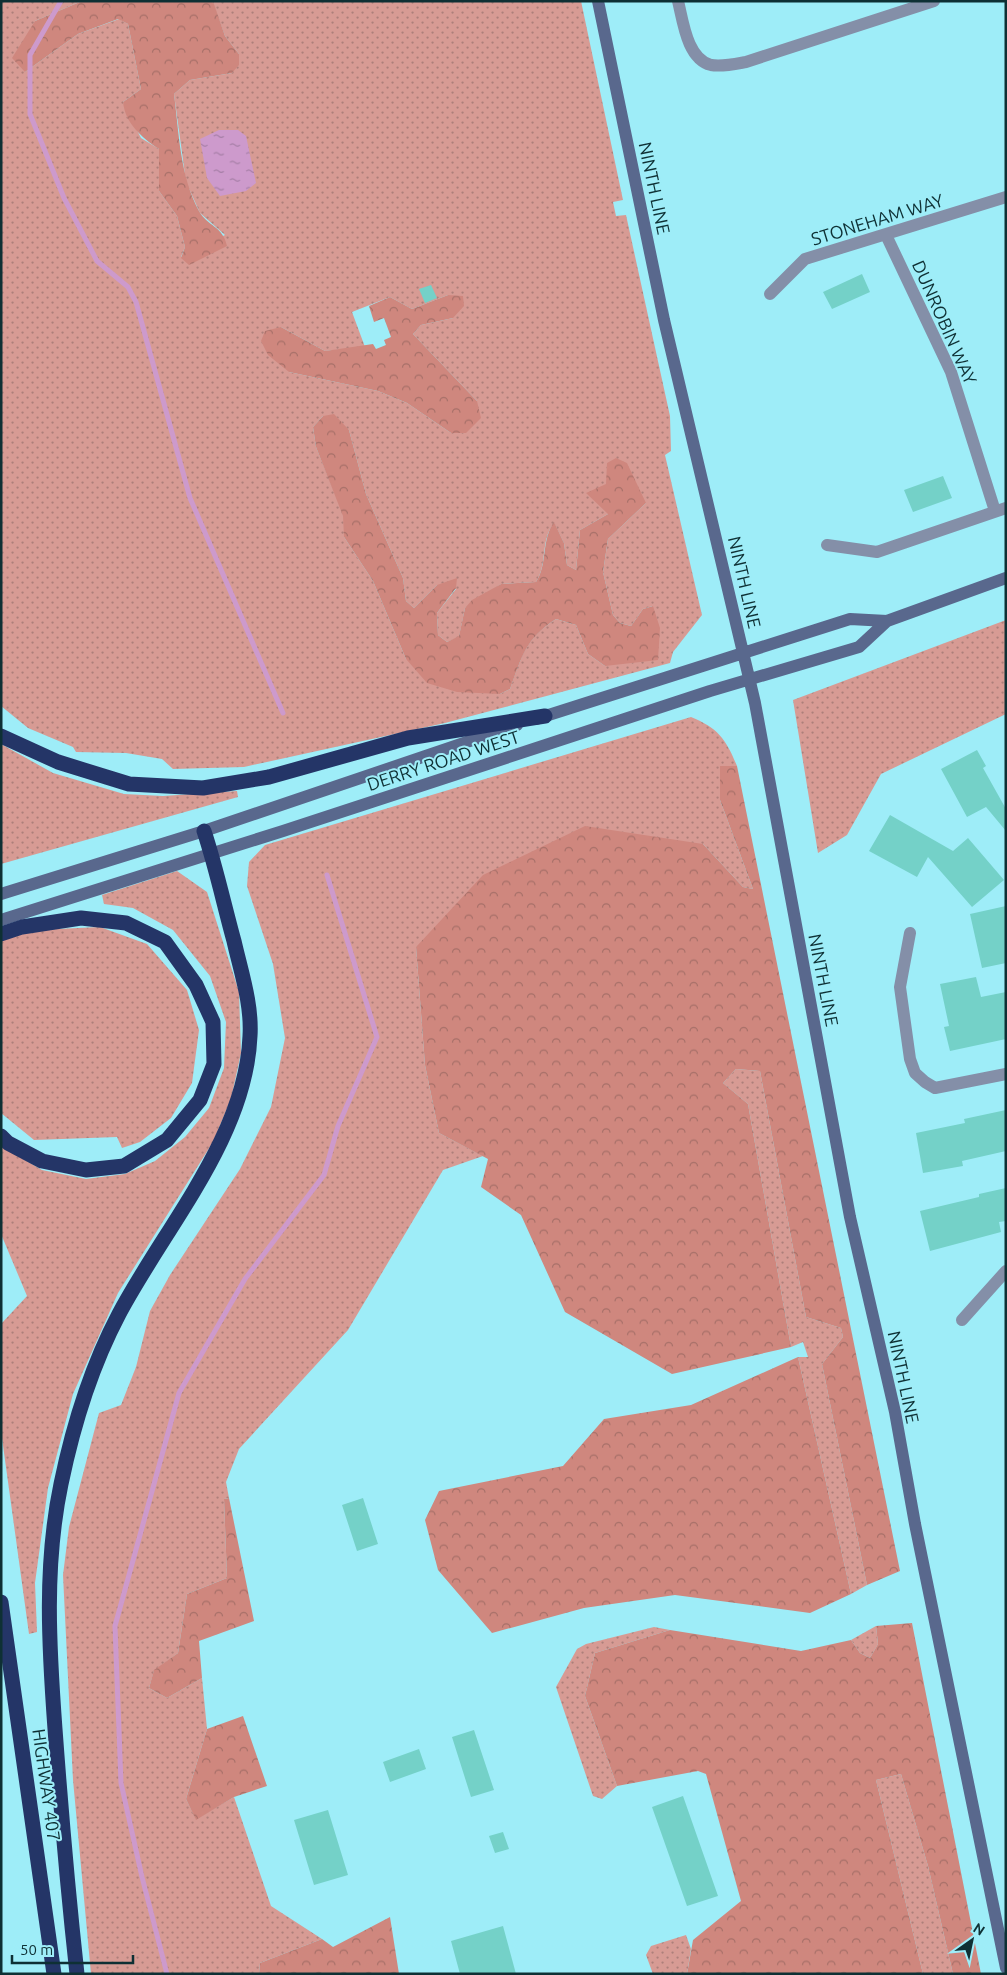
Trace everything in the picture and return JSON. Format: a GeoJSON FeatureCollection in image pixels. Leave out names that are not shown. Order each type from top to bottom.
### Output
{"type":"FeatureCollection","features":[{"type":"Feature","properties":{"kind":"highway"},"geometry":{"type":"LineString","coordinates":[[1,736],[58,762],[129,784],[203,788],[269,777],[408,738],[545,716]]}},
{"type":"Feature","properties":{"kind":"highway"},"geometry":{"type":"LineString","coordinates":[[77,1974],[63,1844],[50,1668],[50,1550],[60,1487],[74,1428],[96,1364],[119,1314],[220,1143],[240,1098],[248,1064],[251,1032],[247,999],[204,831]]}},
{"type":"Feature","properties":{"kind":"highway"},"geometry":{"type":"LineString","coordinates":[[1,934],[22,927],[81,918],[126,923],[165,942],[196,985],[213,1022],[214,1064],[200,1100],[167,1140],[124,1166],[86,1170],[42,1161],[8,1143],[1,1136]]}},
{"type":"Feature","properties":{"kind":"highway","name":"HIGHWAY 407"},"geometry":{"type":"LineString","coordinates":[[1,1602],[54,1974]]}},
{"type":"Feature","properties":{"kind":"main road","name":"NINTH LINE"},"geometry":{"type":"LineString","coordinates":[[598,1],[664,320],[750,679],[850,1217],[895,1412],[917,1534],[1006,1968]]}},
{"type":"Feature","properties":{"kind":"main road","name":"DERRY ROAD WEST"},"geometry":{"type":"LineString","coordinates":[[1,894],[204,831],[545,716],[850,619],[887,621],[1006,578]]}},
{"type":"Feature","properties":{"kind":"main road","name":"DERRY ROAD WEST"},"geometry":{"type":"LineString","coordinates":[[1,920],[750,679],[859,647],[887,621]]}},
{"type":"Feature","properties":{"kind":"street"},"geometry":{"type":"LineString","coordinates":[[678,1],[689,43],[694,52],[710,65],[727,65],[746,62],[934,1]]}},
{"type":"Feature","properties":{"kind":"street","name":"STONEHAM WAY"},"geometry":{"type":"LineString","coordinates":[[770,294],[805,259],[1006,197]]}},
{"type":"Feature","properties":{"kind":"street","name":"DUNROBIN WAY"},"geometry":{"type":"LineString","coordinates":[[886,235],[951,372],[1000,510]]}},
{"type":"Feature","properties":{"kind":"street"},"geometry":{"type":"LineString","coordinates":[[827,544],[877,552],[1000,510]]}},
{"type":"Feature","properties":{"kind":"street"},"geometry":{"type":"LineString","coordinates":[[910,933],[900,987],[910,1059],[915,1073],[935,1088],[1006,1074]]}},
{"type":"Feature","properties":{"kind":"street"},"geometry":{"type":"LineString","coordinates":[[962,1320],[1006,1271]]}},
{"type":"Feature","properties":{"kind":"shaded area"},"geometry":{"type":"Polygon","coordinates":[[[1,1],[82,1],[35,21],[25,72],[78,34],[119,19],[128,24],[141,89],[123,102],[141,138],[159,149],[159,191],[177,216],[185,247],[181,257],[225,235],[200,213],[186,182],[174,94],[190,80],[232,73],[239,54],[225,36],[212,1],[581,1],[623,200],[613,202],[616,216],[626,215],[670,416],[671,451],[665,455],[702,615],[673,652],[670,663],[445,723],[244,767],[173,769],[162,759],[126,753],[76,752],[73,747],[28,728],[1,706],[1,1]],[[448,295],[412,309],[390,297],[352,312],[365,347],[325,351],[281,327],[289,372],[378,391],[407,403],[451,433],[477,401],[413,334],[421,325],[453,318],[448,295]],[[323,416],[313,427],[316,447],[344,516],[344,537],[373,581],[406,659],[500,694],[510,689],[531,641],[556,619],[576,625],[588,654],[605,666],[653,606],[643,609],[631,626],[620,623],[613,615],[603,572],[608,539],[646,503],[608,514],[580,530],[576,570],[567,565],[564,543],[554,523],[547,537],[542,568],[536,582],[501,584],[465,608],[459,637],[447,642],[438,635],[437,613],[456,589],[437,585],[414,608],[406,601],[403,578],[366,494],[349,430],[323,416]]]}},
{"type":"Feature","properties":{"kind":"shaded area"},"geometry":{"type":"Polygon","coordinates":[[[1006,620],[1006,714],[881,774],[847,835],[818,853],[793,700],[1006,620]]]}},
{"type":"Feature","properties":{"kind":"shaded area"},"geometry":{"type":"Polygon","coordinates":[[[691,717],[715,730],[729,748],[737,766],[720,767],[720,800],[753,889],[743,887],[703,844],[416,947],[425,1065],[439,1133],[483,1156],[443,1170],[348,1330],[239,1449],[226,1482],[229,1498],[224,1499],[227,1578],[187,1594],[178,1653],[154,1671],[149,1688],[167,1698],[202,1678],[207,1729],[186,1799],[196,1819],[234,1797],[271,1906],[322,1939],[260,1963],[259,1974],[91,1974],[73,1780],[63,1575],[69,1527],[99,1413],[121,1405],[136,1367],[150,1311],[170,1275],[240,1169],[271,1107],[285,1038],[273,964],[247,886],[249,862],[265,845],[691,717]]]}},
{"type":"Feature","properties":{"kind":"shaded area"},"geometry":{"type":"Polygon","coordinates":[[[1,744],[53,773],[124,794],[163,796],[237,791],[238,797],[1,864],[1,744]]]}},
{"type":"Feature","properties":{"kind":"shaded area"},"geometry":{"type":"Polygon","coordinates":[[[177,871],[207,892],[239,992],[241,1053],[231,1099],[213,1142],[118,1293],[73,1394],[48,1488],[35,1583],[37,1632],[29,1634],[1,1431],[1,1324],[27,1296],[1,1234],[1,1146],[42,1170],[86,1179],[125,1174],[155,1161],[185,1137],[209,1108],[224,1068],[226,1022],[210,976],[173,930],[133,908],[104,904],[102,895],[177,871]]]}},
{"type":"Feature","properties":{"kind":"shaded area"},"geometry":{"type":"Polygon","coordinates":[[[100,927],[147,944],[187,990],[199,1030],[192,1083],[171,1118],[140,1142],[122,1148],[117,1137],[34,1140],[1,1113],[1,940],[35,930],[100,927]]]}},
{"type":"Feature","properties":{"kind":"shaded area"},"geometry":{"type":"Polygon","coordinates":[[[736,1069],[760,1071],[806,1317],[841,1328],[843,1337],[822,1364],[867,1585],[851,1594],[798,1357],[808,1357],[803,1342],[791,1347],[748,1104],[723,1083],[736,1069]]]}},
{"type":"Feature","properties":{"kind":"shaded area"},"geometry":{"type":"Polygon","coordinates":[[[876,1626],[878,1644],[870,1658],[860,1653],[851,1640],[876,1626]]]}},
{"type":"Feature","properties":{"kind":"shaded area"},"geometry":{"type":"Polygon","coordinates":[[[654,1627],[670,1630],[595,1653],[585,1696],[617,1786],[602,1799],[593,1796],[556,1687],[577,1649],[586,1644],[654,1627]]]}},
{"type":"Feature","properties":{"kind":"shaded area"},"geometry":{"type":"Polygon","coordinates":[[[901,1774],[928,1866],[953,1974],[923,1974],[876,1780],[901,1774]]]}},
{"type":"Feature","properties":{"kind":"shaded area"},"geometry":{"type":"Polygon","coordinates":[[[686,1935],[691,1949],[687,1974],[653,1974],[646,1955],[651,1946],[686,1935]]]}},
{"type":"Feature","properties":{"kind":"green space"},"geometry":{"type":"Polygon","coordinates":[[[82,1],[212,1],[225,36],[239,54],[239,65],[232,73],[190,80],[174,94],[181,154],[193,198],[202,216],[222,234],[227,246],[189,265],[181,258],[185,247],[177,216],[159,191],[159,149],[135,129],[124,110],[123,102],[141,89],[128,24],[118,19],[78,34],[25,72],[12,58],[35,21],[82,1]]]}},
{"type":"Feature","properties":{"kind":"green space"},"geometry":{"type":"Polygon","coordinates":[[[448,295],[463,296],[464,306],[453,318],[421,325],[413,334],[477,401],[481,418],[466,433],[451,433],[407,403],[378,391],[289,372],[268,355],[261,341],[265,331],[281,327],[325,351],[373,344],[376,349],[386,345],[384,340],[391,337],[384,318],[374,322],[369,306],[390,297],[412,309],[448,295]]]}},
{"type":"Feature","properties":{"kind":"green space"},"geometry":{"type":"Polygon","coordinates":[[[334,414],[349,430],[366,494],[403,578],[406,601],[414,608],[437,585],[457,578],[456,588],[437,613],[438,635],[447,642],[459,636],[465,608],[472,600],[501,584],[536,582],[542,568],[547,536],[554,522],[564,543],[567,565],[576,570],[580,530],[608,514],[586,493],[606,484],[607,463],[616,458],[627,463],[646,503],[608,539],[603,572],[613,615],[620,623],[631,626],[643,609],[653,606],[660,628],[658,660],[605,666],[588,654],[576,625],[556,619],[537,634],[531,642],[522,658],[510,689],[500,694],[457,692],[427,683],[406,659],[373,581],[344,537],[343,516],[316,447],[313,427],[323,416],[334,414]]]}},
{"type":"Feature","properties":{"kind":"green space"},"geometry":{"type":"Polygon","coordinates":[[[720,766],[737,766],[900,1571],[867,1585],[822,1364],[843,1337],[841,1328],[806,1317],[760,1071],[736,1069],[723,1083],[748,1104],[791,1347],[672,1374],[565,1312],[521,1215],[481,1187],[488,1159],[439,1133],[425,1065],[416,947],[483,875],[585,826],[703,844],[743,887],[753,889],[720,800],[720,766]]]}},
{"type":"Feature","properties":{"kind":"green space"},"geometry":{"type":"Polygon","coordinates":[[[798,1357],[851,1594],[810,1613],[675,1595],[584,1608],[492,1633],[438,1570],[425,1520],[439,1491],[563,1466],[604,1419],[691,1405],[798,1357]]]}},
{"type":"Feature","properties":{"kind":"green space"},"geometry":{"type":"Polygon","coordinates":[[[229,1498],[254,1621],[199,1641],[202,1678],[167,1698],[149,1688],[154,1670],[178,1653],[187,1594],[227,1578],[224,1499],[229,1498]]]}},
{"type":"Feature","properties":{"kind":"green space"},"geometry":{"type":"Polygon","coordinates":[[[912,1623],[981,1974],[953,1974],[928,1866],[901,1774],[876,1780],[923,1974],[687,1974],[693,1940],[741,1901],[706,1774],[698,1771],[617,1786],[585,1696],[595,1653],[670,1630],[801,1651],[851,1640],[860,1653],[870,1658],[878,1644],[876,1626],[912,1623]]]}},
{"type":"Feature","properties":{"kind":"green space"},"geometry":{"type":"Polygon","coordinates":[[[243,1716],[267,1786],[234,1797],[196,1820],[186,1799],[207,1729],[243,1716]]]}},
{"type":"Feature","properties":{"kind":"green space"},"geometry":{"type":"Polygon","coordinates":[[[390,1917],[399,1974],[259,1974],[260,1963],[322,1939],[333,1947],[390,1917]]]}},
{"type":"Feature","properties":{"kind":"water"},"geometry":{"type":"Polygon","coordinates":[[[219,130],[238,130],[246,136],[256,183],[246,191],[220,196],[207,178],[200,139],[219,130]]]}},
{"type":"Feature","properties":{"kind":"building"},"geometry":{"type":"Polygon","coordinates":[[[862,274],[870,292],[832,309],[823,292],[862,274]]]}},
{"type":"Feature","properties":{"kind":"building"},"geometry":{"type":"Polygon","coordinates":[[[431,285],[437,298],[425,303],[419,289],[431,285]]]}},
{"type":"Feature","properties":{"kind":"building"},"geometry":{"type":"Polygon","coordinates":[[[943,476],[952,498],[913,512],[904,490],[943,476]]]}},
{"type":"Feature","properties":{"kind":"building"},"geometry":{"type":"Polygon","coordinates":[[[977,750],[986,766],[983,768],[1006,809],[1006,831],[986,807],[967,817],[941,769],[977,750]]]}},
{"type":"Feature","properties":{"kind":"building"},"geometry":{"type":"Polygon","coordinates":[[[890,815],[953,851],[968,838],[1004,880],[972,907],[928,857],[917,877],[869,851],[890,815]]]}},
{"type":"Feature","properties":{"kind":"building"},"geometry":{"type":"Polygon","coordinates":[[[1006,906],[1006,963],[982,968],[970,914],[1006,906]]]}},
{"type":"Feature","properties":{"kind":"building"},"geometry":{"type":"Polygon","coordinates":[[[976,977],[981,997],[1006,992],[1006,1039],[950,1051],[944,1027],[949,1026],[940,984],[976,977]]]}},
{"type":"Feature","properties":{"kind":"building"},"geometry":{"type":"Polygon","coordinates":[[[1006,1110],[1006,1151],[962,1161],[963,1166],[923,1173],[916,1133],[965,1123],[964,1119],[1006,1110]]]}},
{"type":"Feature","properties":{"kind":"building"},"geometry":{"type":"Polygon","coordinates":[[[1006,1188],[1006,1221],[999,1222],[1001,1232],[930,1251],[920,1211],[979,1197],[979,1194],[1006,1188]]]}},
{"type":"Feature","properties":{"kind":"building"},"geometry":{"type":"Polygon","coordinates":[[[363,1498],[378,1544],[357,1551],[342,1505],[363,1498]]]}},
{"type":"Feature","properties":{"kind":"building"},"geometry":{"type":"Polygon","coordinates":[[[474,1730],[494,1790],[471,1797],[452,1737],[474,1730]]]}},
{"type":"Feature","properties":{"kind":"building"},"geometry":{"type":"Polygon","coordinates":[[[419,1749],[426,1769],[390,1782],[383,1762],[419,1749]]]}},
{"type":"Feature","properties":{"kind":"building"},"geometry":{"type":"Polygon","coordinates":[[[683,1796],[718,1896],[687,1906],[652,1807],[683,1796]]]}},
{"type":"Feature","properties":{"kind":"building"},"geometry":{"type":"Polygon","coordinates":[[[328,1810],[348,1875],[314,1885],[294,1820],[328,1810]]]}},
{"type":"Feature","properties":{"kind":"building"},"geometry":{"type":"Polygon","coordinates":[[[503,1832],[509,1849],[495,1853],[489,1836],[503,1832]]]}},
{"type":"Feature","properties":{"kind":"building"},"geometry":{"type":"Polygon","coordinates":[[[503,1926],[516,1974],[460,1974],[451,1941],[503,1926]]]}},
{"type":"Feature","properties":{"kind":"waterway"},"geometry":{"type":"LineString","coordinates":[[61,1],[30,55],[30,114],[64,198],[97,261],[128,287],[136,302],[190,498],[283,713]]}},
{"type":"Feature","properties":{"kind":"waterway"},"geometry":{"type":"LineString","coordinates":[[167,1974],[142,1877],[121,1783],[115,1626],[179,1393],[245,1279],[324,1175],[338,1126],[377,1037],[327,875]]}}]}
